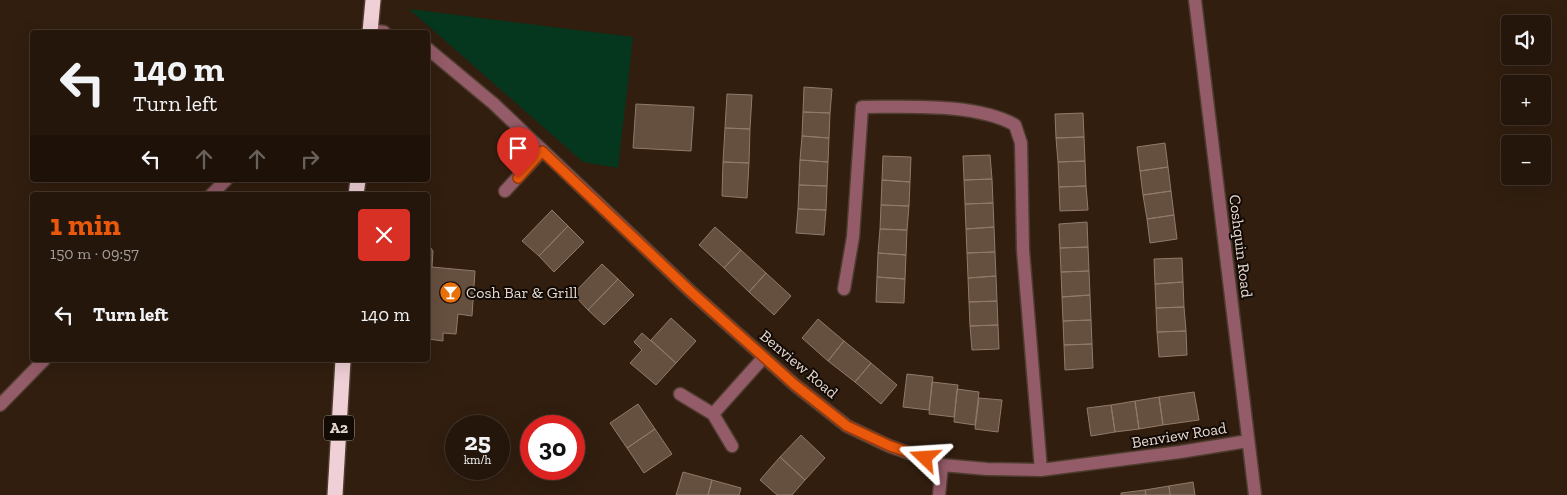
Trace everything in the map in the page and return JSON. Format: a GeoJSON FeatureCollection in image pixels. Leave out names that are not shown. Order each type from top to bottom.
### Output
{"type":"FeatureCollection","features":[{"type":"Feature","properties":{"kind":"highway"},"geometry":{"type":"LineString","coordinates":[[373,0],[374,30]]}},
{"type":"Feature","properties":{"kind":"highway","name":"A2"},"geometry":{"type":"LineString","coordinates":[[335,495],[344,362]]}},
{"type":"Feature","properties":{"kind":"street","name":"Coshquin Road"},"geometry":{"type":"LineString","coordinates":[[1195,0],[1255,495]]}},
{"type":"Feature","properties":{"kind":"street","name":"Benview Road"},"geometry":{"type":"LineString","coordinates":[[430,51],[494,104],[690,291],[795,385],[847,426],[890,446],[942,464],[987,469],[1040,470],[1180,452],[1248,441]]}},
{"type":"Feature","properties":{"kind":"street"},"geometry":{"type":"LineString","coordinates":[[844,288],[853,237],[862,107],[932,107],[1001,117],[1015,125],[1022,143],[1023,250],[1040,470]]}},
{"type":"Feature","properties":{"kind":"street"},"geometry":{"type":"LineString","coordinates":[[505,191],[542,151]]}},
{"type":"Feature","properties":{"kind":"street"},"geometry":{"type":"LineString","coordinates":[[214,192],[224,182]]}},
{"type":"Feature","properties":{"kind":"street"},"geometry":{"type":"LineString","coordinates":[[713,414],[764,357]]}},
{"type":"Feature","properties":{"kind":"street"},"geometry":{"type":"LineString","coordinates":[[0,405],[42,362]]}},
{"type":"Feature","properties":{"kind":"street"},"geometry":{"type":"LineString","coordinates":[[680,394],[713,414],[732,446]]}},
{"type":"Feature","properties":{"kind":"street"},"geometry":{"type":"LineString","coordinates":[[939,495],[942,464]]}},
{"type":"Feature","properties":{"kind":"green space"},"geometry":{"type":"Polygon","coordinates":[[[409,9],[633,37],[618,168],[583,162],[409,9]]]}},
{"type":"Feature","properties":{"kind":"building"},"geometry":{"type":"Polygon","coordinates":[[[804,87],[832,89],[830,113],[803,112],[804,87]]]}},
{"type":"Feature","properties":{"kind":"building"},"geometry":{"type":"Polygon","coordinates":[[[727,94],[752,95],[750,129],[725,128],[727,94]]]}},
{"type":"Feature","properties":{"kind":"building"},"geometry":{"type":"Polygon","coordinates":[[[636,104],[694,107],[691,151],[633,148],[636,104]]]}},
{"type":"Feature","properties":{"kind":"building"},"geometry":{"type":"Polygon","coordinates":[[[803,112],[830,113],[829,138],[802,136],[803,112]]]}},
{"type":"Feature","properties":{"kind":"building"},"geometry":{"type":"Polygon","coordinates":[[[1083,113],[1084,137],[1056,138],[1055,114],[1083,113]]]}},
{"type":"Feature","properties":{"kind":"building"},"geometry":{"type":"Polygon","coordinates":[[[725,128],[750,129],[749,163],[723,162],[725,128]]]}},
{"type":"Feature","properties":{"kind":"building"},"geometry":{"type":"Polygon","coordinates":[[[802,136],[829,138],[828,162],[800,160],[802,136]]]}},
{"type":"Feature","properties":{"kind":"building"},"geometry":{"type":"Polygon","coordinates":[[[1084,137],[1085,161],[1058,162],[1056,138],[1084,137]]]}},
{"type":"Feature","properties":{"kind":"building"},"geometry":{"type":"Polygon","coordinates":[[[1165,143],[1168,167],[1140,171],[1137,147],[1165,143]]]}},
{"type":"Feature","properties":{"kind":"building"},"geometry":{"type":"Polygon","coordinates":[[[990,155],[992,179],[964,180],[963,156],[990,155]]]}},
{"type":"Feature","properties":{"kind":"building"},"geometry":{"type":"Polygon","coordinates":[[[883,156],[911,157],[910,182],[882,180],[883,156]]]}},
{"type":"Feature","properties":{"kind":"building"},"geometry":{"type":"Polygon","coordinates":[[[800,160],[828,162],[827,186],[799,185],[800,160]]]}},
{"type":"Feature","properties":{"kind":"building"},"geometry":{"type":"Polygon","coordinates":[[[1085,161],[1086,186],[1059,187],[1058,162],[1085,161]]]}},
{"type":"Feature","properties":{"kind":"building"},"geometry":{"type":"Polygon","coordinates":[[[723,162],[749,163],[747,198],[722,196],[723,162]]]}},
{"type":"Feature","properties":{"kind":"building"},"geometry":{"type":"Polygon","coordinates":[[[1168,167],[1171,191],[1143,195],[1140,171],[1168,167]]]}},
{"type":"Feature","properties":{"kind":"building"},"geometry":{"type":"Polygon","coordinates":[[[992,179],[993,203],[965,204],[964,180],[992,179]]]}},
{"type":"Feature","properties":{"kind":"building"},"geometry":{"type":"Polygon","coordinates":[[[882,180],[910,182],[909,206],[881,205],[882,180]]]}},
{"type":"Feature","properties":{"kind":"building"},"geometry":{"type":"Polygon","coordinates":[[[799,185],[827,186],[826,210],[798,209],[799,185]]]}},
{"type":"Feature","properties":{"kind":"building"},"geometry":{"type":"Polygon","coordinates":[[[1086,186],[1088,210],[1060,211],[1059,187],[1086,186]]]}},
{"type":"Feature","properties":{"kind":"building"},"geometry":{"type":"Polygon","coordinates":[[[1171,191],[1174,215],[1147,219],[1143,195],[1171,191]]]}},
{"type":"Feature","properties":{"kind":"building"},"geometry":{"type":"Polygon","coordinates":[[[993,203],[994,227],[966,229],[965,204],[993,203]]]}},
{"type":"Feature","properties":{"kind":"building"},"geometry":{"type":"Polygon","coordinates":[[[881,205],[909,206],[907,230],[880,229],[881,205]]]}},
{"type":"Feature","properties":{"kind":"building"},"geometry":{"type":"Polygon","coordinates":[[[798,209],[826,210],[824,235],[796,233],[798,209]]]}},
{"type":"Feature","properties":{"kind":"building"},"geometry":{"type":"Polygon","coordinates":[[[552,210],[568,226],[539,256],[522,241],[552,210]]]}},
{"type":"Feature","properties":{"kind":"building"},"geometry":{"type":"Polygon","coordinates":[[[1174,215],[1177,239],[1150,243],[1147,219],[1174,215]]]}},
{"type":"Feature","properties":{"kind":"building"},"geometry":{"type":"Polygon","coordinates":[[[1087,222],[1088,247],[1060,248],[1059,224],[1087,222]]]}},
{"type":"Feature","properties":{"kind":"building"},"geometry":{"type":"Polygon","coordinates":[[[568,226],[584,242],[554,272],[539,256],[568,226]]]}},
{"type":"Feature","properties":{"kind":"building"},"geometry":{"type":"Polygon","coordinates":[[[715,227],[741,250],[724,268],[699,245],[715,227]]]}},
{"type":"Feature","properties":{"kind":"building"},"geometry":{"type":"Polygon","coordinates":[[[994,227],[995,252],[967,253],[966,229],[994,227]]]}},
{"type":"Feature","properties":{"kind":"building"},"geometry":{"type":"Polygon","coordinates":[[[880,229],[907,230],[906,255],[878,253],[880,229]]]}},
{"type":"Feature","properties":{"kind":"building","name":"Cosh Bar & Grill"},"geometry":{"type":"Polygon","coordinates":[[[430,247],[433,251],[432,267],[475,271],[472,316],[458,314],[456,334],[443,333],[443,341],[430,339],[430,247]]]}},
{"type":"Feature","properties":{"kind":"building"},"geometry":{"type":"Polygon","coordinates":[[[1088,247],[1089,271],[1061,272],[1060,248],[1088,247]]]}},
{"type":"Feature","properties":{"kind":"building"},"geometry":{"type":"Polygon","coordinates":[[[741,250],[766,273],[749,292],[724,268],[741,250]]]}},
{"type":"Feature","properties":{"kind":"building"},"geometry":{"type":"Polygon","coordinates":[[[995,252],[996,276],[968,278],[967,253],[995,252]]]}},
{"type":"Feature","properties":{"kind":"building"},"geometry":{"type":"Polygon","coordinates":[[[878,253],[906,255],[905,279],[877,277],[878,253]]]}},
{"type":"Feature","properties":{"kind":"building"},"geometry":{"type":"Polygon","coordinates":[[[1182,258],[1183,282],[1155,284],[1154,259],[1182,258]]]}},
{"type":"Feature","properties":{"kind":"building"},"geometry":{"type":"Polygon","coordinates":[[[602,264],[618,279],[588,310],[573,294],[602,264]]]}},
{"type":"Feature","properties":{"kind":"building"},"geometry":{"type":"Polygon","coordinates":[[[1089,271],[1090,295],[1062,297],[1061,272],[1089,271]]]}},
{"type":"Feature","properties":{"kind":"building"},"geometry":{"type":"Polygon","coordinates":[[[766,273],[791,296],[774,315],[749,292],[766,273]]]}},
{"type":"Feature","properties":{"kind":"building"},"geometry":{"type":"Polygon","coordinates":[[[996,276],[997,301],[969,302],[968,278],[996,276]]]}},
{"type":"Feature","properties":{"kind":"building"},"geometry":{"type":"Polygon","coordinates":[[[877,277],[905,279],[904,303],[876,302],[877,277]]]}},
{"type":"Feature","properties":{"kind":"building"},"geometry":{"type":"Polygon","coordinates":[[[618,279],[634,295],[604,325],[588,310],[618,279]]]}},
{"type":"Feature","properties":{"kind":"building"},"geometry":{"type":"Polygon","coordinates":[[[1183,282],[1184,307],[1156,308],[1155,284],[1183,282]]]}},
{"type":"Feature","properties":{"kind":"building"},"geometry":{"type":"Polygon","coordinates":[[[1090,295],[1091,320],[1063,321],[1062,297],[1090,295]]]}},
{"type":"Feature","properties":{"kind":"building"},"geometry":{"type":"Polygon","coordinates":[[[997,301],[998,325],[970,326],[969,302],[997,301]]]}},
{"type":"Feature","properties":{"kind":"building"},"geometry":{"type":"Polygon","coordinates":[[[1184,307],[1186,331],[1157,332],[1156,308],[1184,307]]]}},
{"type":"Feature","properties":{"kind":"building"},"geometry":{"type":"Polygon","coordinates":[[[671,318],[696,341],[676,363],[651,340],[671,318]]]}},
{"type":"Feature","properties":{"kind":"building"},"geometry":{"type":"Polygon","coordinates":[[[818,319],[844,341],[828,361],[802,338],[818,319]]]}},
{"type":"Feature","properties":{"kind":"building"},"geometry":{"type":"Polygon","coordinates":[[[1091,320],[1092,344],[1064,345],[1063,321],[1091,320]]]}},
{"type":"Feature","properties":{"kind":"building"},"geometry":{"type":"Polygon","coordinates":[[[998,325],[999,349],[972,350],[970,326],[998,325]]]}},
{"type":"Feature","properties":{"kind":"building"},"geometry":{"type":"Polygon","coordinates":[[[1186,331],[1187,355],[1159,357],[1157,332],[1186,331]]]}},
{"type":"Feature","properties":{"kind":"building"},"geometry":{"type":"Polygon","coordinates":[[[642,333],[676,363],[656,385],[630,363],[642,350],[634,342],[642,333]]]}},
{"type":"Feature","properties":{"kind":"building"},"geometry":{"type":"Polygon","coordinates":[[[844,341],[871,363],[855,382],[828,361],[844,341]]]}},
{"type":"Feature","properties":{"kind":"building"},"geometry":{"type":"Polygon","coordinates":[[[1092,344],[1093,368],[1065,370],[1064,345],[1092,344]]]}},
{"type":"Feature","properties":{"kind":"building"},"geometry":{"type":"Polygon","coordinates":[[[871,363],[897,385],[881,404],[855,382],[871,363]]]}},
{"type":"Feature","properties":{"kind":"building"},"geometry":{"type":"Polygon","coordinates":[[[907,374],[933,377],[929,410],[903,407],[907,374]]]}},
{"type":"Feature","properties":{"kind":"building"},"geometry":{"type":"Polygon","coordinates":[[[932,382],[958,385],[954,417],[929,414],[932,382]]]}},
{"type":"Feature","properties":{"kind":"building"},"geometry":{"type":"Polygon","coordinates":[[[957,389],[979,392],[975,425],[954,422],[957,389]]]}},
{"type":"Feature","properties":{"kind":"building"},"geometry":{"type":"Polygon","coordinates":[[[1194,392],[1199,420],[1163,425],[1159,397],[1194,392]]]}},
{"type":"Feature","properties":{"kind":"building"},"geometry":{"type":"Polygon","coordinates":[[[1159,397],[1163,425],[1139,429],[1135,401],[1159,397]]]}},
{"type":"Feature","properties":{"kind":"building"},"geometry":{"type":"Polygon","coordinates":[[[979,398],[1002,400],[998,432],[975,429],[979,398]]]}},
{"type":"Feature","properties":{"kind":"building"},"geometry":{"type":"Polygon","coordinates":[[[1135,401],[1139,429],[1115,432],[1111,405],[1135,401]]]}},
{"type":"Feature","properties":{"kind":"building"},"geometry":{"type":"Polygon","coordinates":[[[638,404],[655,429],[627,448],[610,423],[638,404]]]}},
{"type":"Feature","properties":{"kind":"building"},"geometry":{"type":"Polygon","coordinates":[[[1111,405],[1115,432],[1091,436],[1087,408],[1111,405]]]}},
{"type":"Feature","properties":{"kind":"building"},"geometry":{"type":"Polygon","coordinates":[[[655,429],[672,454],[644,473],[627,448],[655,429]]]}},
{"type":"Feature","properties":{"kind":"building"},"geometry":{"type":"Polygon","coordinates":[[[801,435],[825,458],[805,480],[780,457],[801,435]]]}},
{"type":"Feature","properties":{"kind":"building"},"geometry":{"type":"Polygon","coordinates":[[[780,457],[805,480],[792,495],[777,495],[760,480],[780,457]]]}},
{"type":"Feature","properties":{"kind":"building"},"geometry":{"type":"Polygon","coordinates":[[[683,472],[712,480],[708,495],[676,495],[683,472]]]}},
{"type":"Feature","properties":{"kind":"building"},"geometry":{"type":"Polygon","coordinates":[[[712,480],[741,488],[739,495],[708,495],[712,480]]]}},
{"type":"Feature","properties":{"kind":"building"},"geometry":{"type":"Polygon","coordinates":[[[1193,482],[1195,495],[1170,495],[1169,486],[1193,482]]]}},
{"type":"Feature","properties":{"kind":"building"},"geometry":{"type":"Polygon","coordinates":[[[1169,486],[1170,495],[1146,495],[1145,490],[1169,486]]]}},
{"type":"Feature","properties":{"kind":"building"},"geometry":{"type":"Polygon","coordinates":[[[1145,490],[1146,495],[1121,495],[1121,493],[1145,490]]]}},
{"type":"Feature","properties":{"kind":"place","name":"Cosh Bar & Grill"},"geometry":{"type":"Point","coordinates":[450,292]}},
{"type":"Feature","properties":{"kind":"route"},"geometry":{"type":"LineString","coordinates":[[518,178],[542,151],[690,291],[795,385],[847,426],[890,446],[925,458]]}}]}
